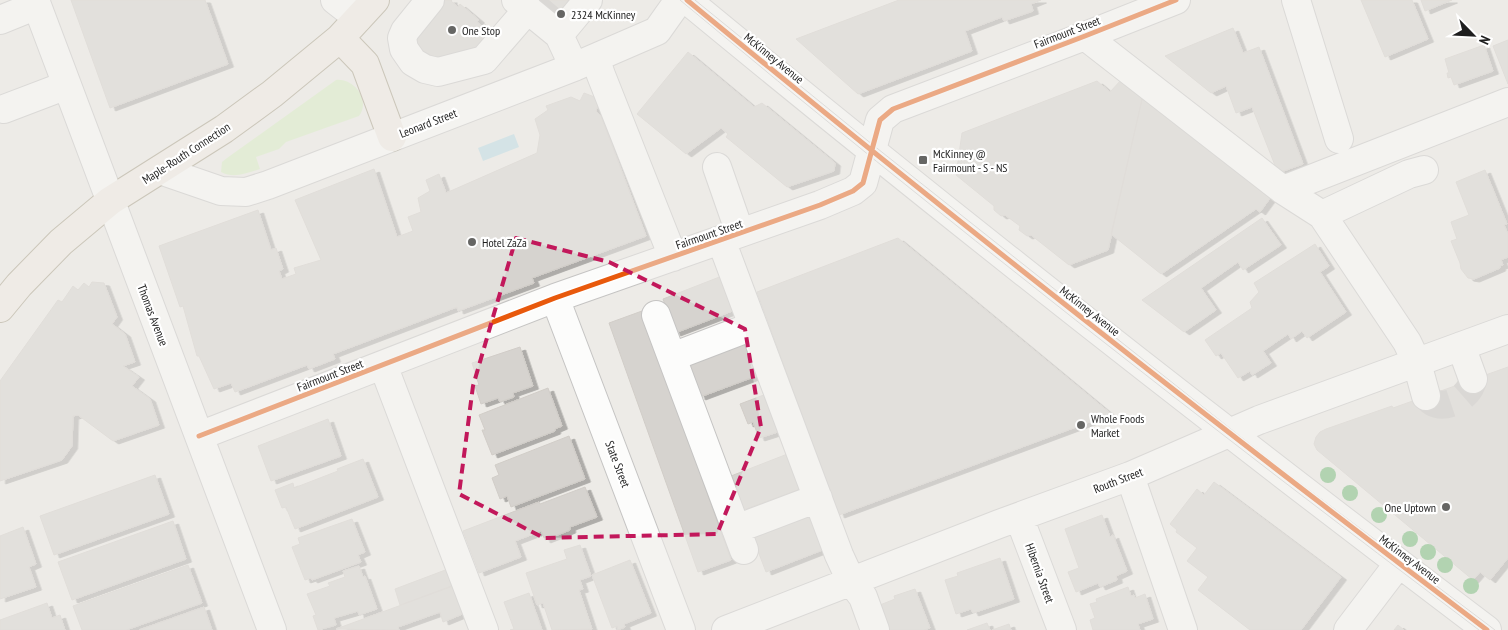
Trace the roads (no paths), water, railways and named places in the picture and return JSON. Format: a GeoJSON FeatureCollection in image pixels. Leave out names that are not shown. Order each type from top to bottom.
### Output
{"type":"FeatureCollection","features":[{"type":"Feature","properties":{"kind":"main road"},"geometry":{"type":"LineString","coordinates":[[358,19],[365,64],[392,137]]}},
{"type":"Feature","properties":{"kind":"main road","name":"Maple-Routh Connection"},"geometry":{"type":"LineString","coordinates":[[0,308],[19,285],[61,242],[110,201],[224,129],[272,94],[358,19]]}},
{"type":"Feature","properties":{"kind":"street"},"geometry":{"type":"LineString","coordinates":[[335,0],[358,19]]}},
{"type":"Feature","properties":{"kind":"street"},"geometry":{"type":"LineString","coordinates":[[430,0],[405,31],[402,38],[404,49],[412,62],[425,69],[438,72],[484,60],[531,8],[601,76],[673,257]]}},
{"type":"Feature","properties":{"kind":"street"},"geometry":{"type":"LineString","coordinates":[[559,35],[588,0]]}},
{"type":"Feature","properties":{"kind":"street","name":"Leonard Street"},"geometry":{"type":"LineString","coordinates":[[160,170],[221,191],[246,192],[268,185],[585,62],[657,32],[679,0]]}},
{"type":"Feature","properties":{"kind":"street","name":"McKinney Avenue"},"geometry":{"type":"LineString","coordinates":[[687,0],[872,151],[1228,433],[1487,630]]}},
{"type":"Feature","properties":{"kind":"street","name":"Fairmount Street"},"geometry":{"type":"LineString","coordinates":[[199,436],[555,298],[731,237],[853,192],[863,184],[880,120],[892,109],[1176,0]]}},
{"type":"Feature","properties":{"kind":"street"},"geometry":{"type":"LineString","coordinates":[[1296,0],[1339,140]]}},
{"type":"Feature","properties":{"kind":"street"},"geometry":{"type":"LineString","coordinates":[[0,20],[36,3]]}},
{"type":"Feature","properties":{"kind":"street","name":"Thomas Avenue"},"geometry":{"type":"LineString","coordinates":[[36,3],[272,630]]}},
{"type":"Feature","properties":{"kind":"street"},"geometry":{"type":"LineString","coordinates":[[1086,36],[1283,190],[1322,215],[1407,342],[1417,363],[1426,396]]}},
{"type":"Feature","properties":{"kind":"street"},"geometry":{"type":"LineString","coordinates":[[4,109],[67,85]]}},
{"type":"Feature","properties":{"kind":"street"},"geometry":{"type":"LineString","coordinates":[[1283,190],[1508,102]]}},
{"type":"Feature","properties":{"kind":"street"},"geometry":{"type":"LineString","coordinates":[[717,167],[731,237],[753,326],[839,555],[851,581],[863,597],[876,630]]}},
{"type":"Feature","properties":{"kind":"street"},"geometry":{"type":"LineString","coordinates":[[1322,215],[1409,174],[1424,170]]}},
{"type":"Feature","properties":{"kind":"street","name":"State Street"},"geometry":{"type":"LineString","coordinates":[[555,298],[682,630]]}},
{"type":"Feature","properties":{"kind":"street"},"geometry":{"type":"LineString","coordinates":[[656,315],[740,539],[818,498]]}},
{"type":"Feature","properties":{"kind":"street"},"geometry":{"type":"LineString","coordinates":[[672,357],[753,326]]}},
{"type":"Feature","properties":{"kind":"street","name":"Routh Street"},"geometry":{"type":"LineString","coordinates":[[726,630],[1130,476],[1228,433],[1508,328]]}},
{"type":"Feature","properties":{"kind":"street"},"geometry":{"type":"LineString","coordinates":[[1461,346],[1473,379]]}},
{"type":"Feature","properties":{"kind":"street"},"geometry":{"type":"LineString","coordinates":[[383,365],[484,630]]}},
{"type":"Feature","properties":{"kind":"street"},"geometry":{"type":"LineString","coordinates":[[1130,476],[1183,630]]}},
{"type":"Feature","properties":{"kind":"street","name":"Hibernia Street"},"geometry":{"type":"LineString","coordinates":[[1019,517],[1062,630]]}},
{"type":"Feature","properties":{"kind":"street"},"geometry":{"type":"LineString","coordinates":[[1348,630],[1399,563]]}},
{"type":"Feature","properties":{"kind":"water"},"geometry":{"type":"Polygon","coordinates":[[[514,134],[519,147],[483,161],[478,148],[514,134]]]}},
{"type":"Feature","properties":{"kind":"tunnel"},"geometry":{"type":"LineString","coordinates":[[544,6],[549,0]]}},
{"type":"Feature","properties":{"kind":"tunnel"},"geometry":{"type":"LineString","coordinates":[[1426,396],[1431,402],[1438,404],[1451,403],[1468,391],[1473,379]]}},
{"type":"Feature","properties":{"kind":"tram line"},"geometry":{"type":"LineString","coordinates":[[680,0],[876,161],[1075,320],[1479,630]]}},
{"type":"Feature","properties":{"kind":"tram line"},"geometry":{"type":"LineString","coordinates":[[695,0],[873,145],[1280,468],[1495,630]]}},
{"type":"Feature","properties":{"kind":"place","name":"2324 McKinney"},"geometry":{"type":"Point","coordinates":[561,14]}},
{"type":"Feature","properties":{"kind":"place","name":"One Stop"},"geometry":{"type":"Point","coordinates":[452,30]}},
{"type":"Feature","properties":{"kind":"place","name":"McKinney @ Fairmount - S - NS"},"geometry":{"type":"Point","coordinates":[923,160]}},
{"type":"Feature","properties":{"kind":"place","name":"Hotel ZaZa"},"geometry":{"type":"Point","coordinates":[472,242]}},
{"type":"Feature","properties":{"kind":"place","name":"Whole Foods Market"},"geometry":{"type":"Point","coordinates":[1081,425]}},
{"type":"Feature","properties":{"kind":"place","name":"One Uptown"},"geometry":{"type":"Point","coordinates":[1446,507]}}]}
